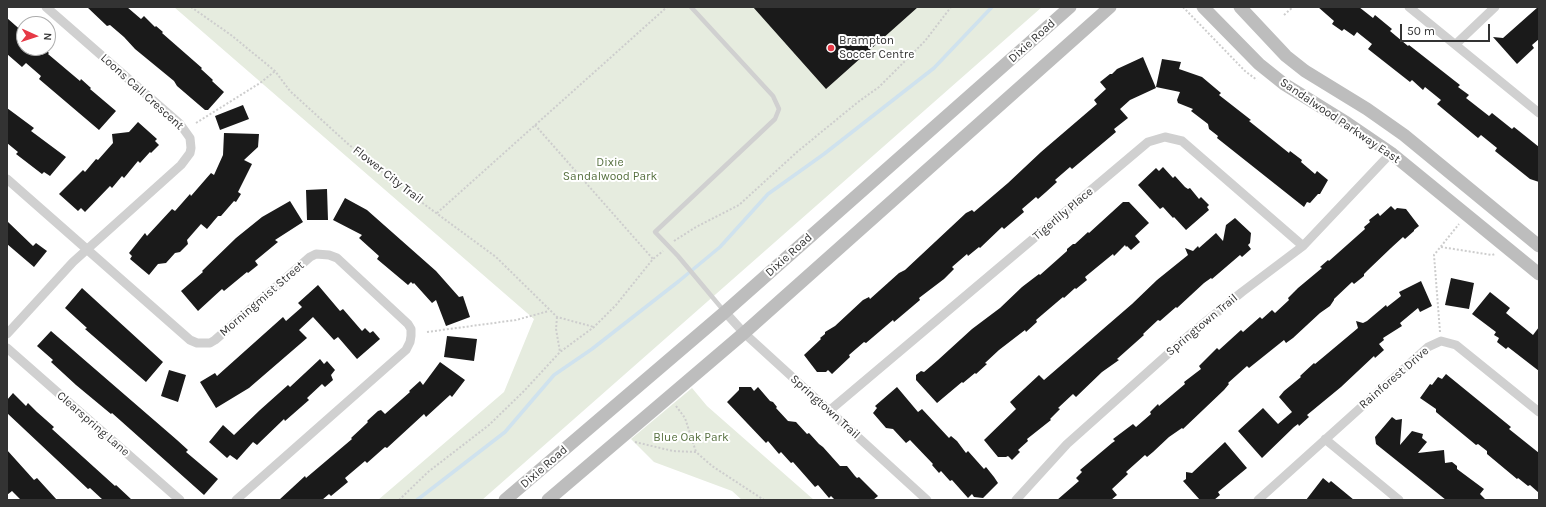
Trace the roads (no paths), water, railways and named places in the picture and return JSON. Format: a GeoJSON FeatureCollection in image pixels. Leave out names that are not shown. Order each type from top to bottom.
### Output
{"type":"FeatureCollection","features":[{"type":"Feature","properties":{"kind":"main road","name":"Dixie Road"},"geometry":{"type":"LineString","coordinates":[[505,500],[725,312],[1070,7]]}},
{"type":"Feature","properties":{"kind":"main road"},"geometry":{"type":"LineString","coordinates":[[548,500],[744,333],[1110,7]]}},
{"type":"Feature","properties":{"kind":"main road","name":"Sandalwood Parkway East"},"geometry":{"type":"LineString","coordinates":[[1203,7],[1259,64],[1279,80],[1391,153],[1463,220],[1539,274]]}},
{"type":"Feature","properties":{"kind":"main road","name":"Sandalwood Parkway East"},"geometry":{"type":"LineString","coordinates":[[1240,7],[1286,56],[1305,71],[1367,109],[1404,135],[1539,246]]}},
{"type":"Feature","properties":{"kind":"street","name":"Loons Call Crescent"},"geometry":{"type":"LineString","coordinates":[[7,334],[87,249],[182,165],[190,154],[191,143],[188,134],[180,124],[46,7]]}},
{"type":"Feature","properties":{"kind":"street"},"geometry":{"type":"LineString","coordinates":[[1409,7],[1539,113]]}},
{"type":"Feature","properties":{"kind":"street"},"geometry":{"type":"LineString","coordinates":[[1456,44],[1495,7]]}},
{"type":"Feature","properties":{"kind":"street","name":"Tigerlily Place"},"geometry":{"type":"LineString","coordinates":[[829,411],[1148,142],[1165,137],[1182,141],[1303,246]]}},
{"type":"Feature","properties":{"kind":"street","name":"Springtown Trail"},"geometry":{"type":"LineString","coordinates":[[1016,500],[1067,444],[1148,372],[1242,292],[1303,246],[1391,153]]}},
{"type":"Feature","properties":{"kind":"street"},"geometry":{"type":"LineString","coordinates":[[7,179],[87,249]]}},
{"type":"Feature","properties":{"kind":"street","name":"Morningmist Street"},"geometry":{"type":"LineString","coordinates":[[87,249],[190,340],[197,343],[210,343],[215,340],[310,257],[316,254],[329,255],[337,258],[408,324],[411,330],[411,336],[406,350],[236,500]]}},
{"type":"Feature","properties":{"kind":"street","name":"Springtown Trail"},"geometry":{"type":"LineString","coordinates":[[725,312],[744,333],[927,500]]}},
{"type":"Feature","properties":{"kind":"street","name":"Rainforest Drive"},"geometry":{"type":"LineString","coordinates":[[1258,500],[1428,347],[1441,341],[1456,344],[1539,412]]}},
{"type":"Feature","properties":{"kind":"street","name":"Clearspring Lane"},"geometry":{"type":"LineString","coordinates":[[7,348],[180,500]]}},
{"type":"Feature","properties":{"kind":"street"},"geometry":{"type":"LineString","coordinates":[[1325,439],[1399,500]]}},
{"type":"Feature","properties":{"kind":"lane"},"geometry":{"type":"LineString","coordinates":[[691,7],[774,96],[779,109],[775,119],[655,232],[678,256],[725,312]]}},
{"type":"Feature","properties":{"kind":"waterway"},"geometry":{"type":"LineString","coordinates":[[417,500],[505,432],[554,375],[592,349],[720,247],[768,194],[824,154],[934,68],[992,7]]}},
{"type":"Feature","properties":{"kind":"place","name":"Brampton Soccer Centre"},"geometry":{"type":"Point","coordinates":[831,48]}},
{"type":"Feature","properties":{"kind":"park label","name":"Dixie Sandalwood Park"},"geometry":{"type":"Point","coordinates":[610,170]}},
{"type":"Feature","properties":{"kind":"park label","name":"Blue Oak Park"},"geometry":{"type":"Point","coordinates":[691,438]}}]}
